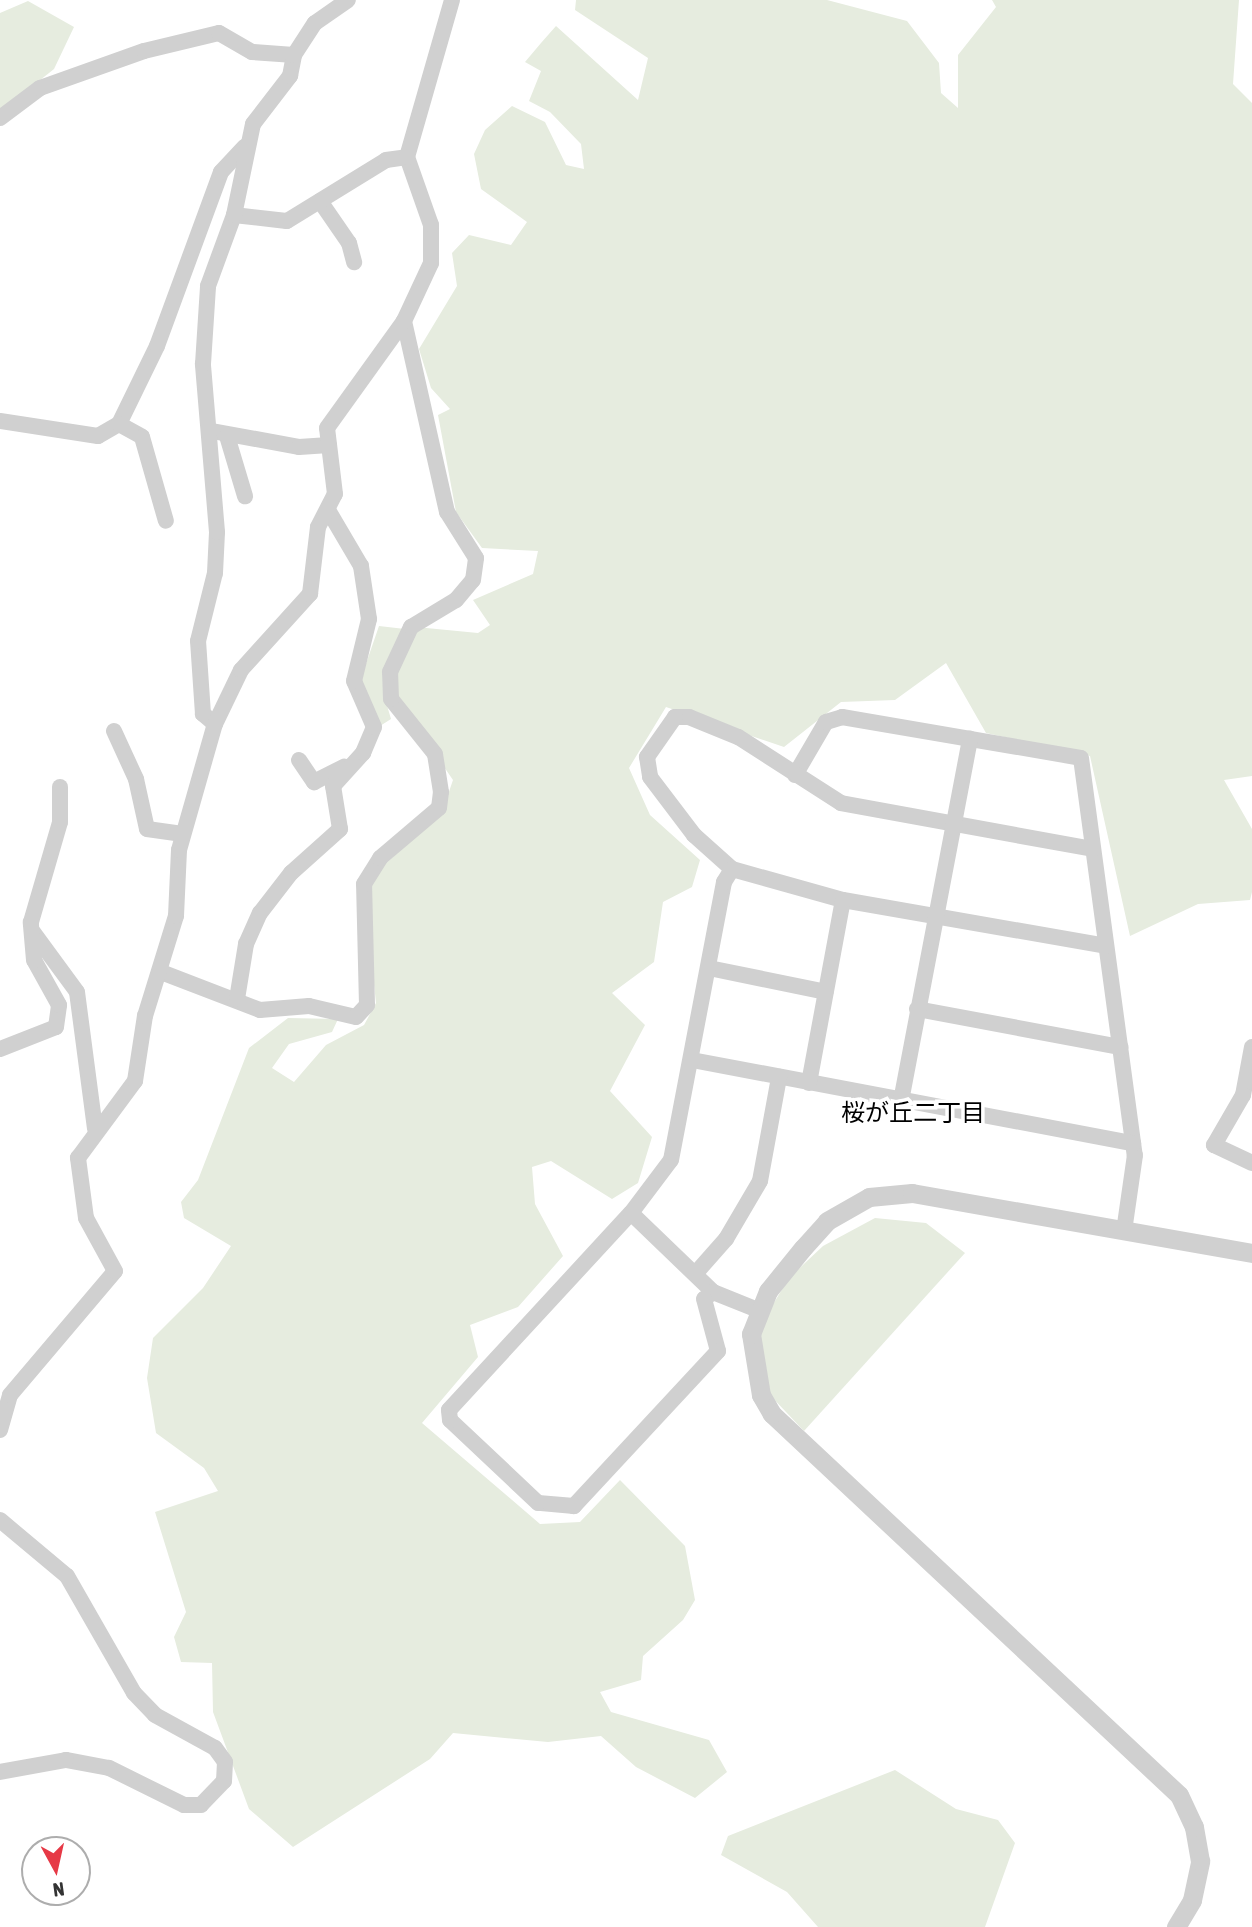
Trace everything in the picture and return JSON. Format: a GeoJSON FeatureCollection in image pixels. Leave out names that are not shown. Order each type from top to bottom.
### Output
{"type":"FeatureCollection","features":[{"type":"Feature","properties":{"kind":"street"},"geometry":{"type":"LineString","coordinates":[[245,496],[220,433],[202,337],[208,286],[234,215],[246,145],[253,124],[290,76],[294,55],[315,23],[348,0]]}},
{"type":"Feature","properties":{"kind":"street"},"geometry":{"type":"LineString","coordinates":[[0,1430],[10,1395],[115,1270],[86,1218],[78,1158],[94,1129],[135,1081],[176,916],[183,834],[215,724],[241,670],[310,594],[318,527],[335,494],[327,428],[404,321],[434,247],[407,157],[452,0]]}},
{"type":"Feature","properties":{"kind":"street"},"geometry":{"type":"LineString","coordinates":[[0,118],[40,88],[144,51],[173,49],[219,33],[252,52],[294,55]]}},
{"type":"Feature","properties":{"kind":"street"},"geometry":{"type":"LineString","coordinates":[[0,421],[90,436],[118,424],[157,346],[221,172],[246,145]]}},
{"type":"Feature","properties":{"kind":"street"},"geometry":{"type":"LineString","coordinates":[[234,215],[287,221],[387,160],[407,157]]}},
{"type":"Feature","properties":{"kind":"street"},"geometry":{"type":"LineString","coordinates":[[320,201],[349,243],[354,262]]}},
{"type":"Feature","properties":{"kind":"street"},"geometry":{"type":"LineString","coordinates":[[161,972],[260,1010],[309,1006],[356,1017],[367,1005],[364,884],[380,858],[439,808],[435,754],[391,699],[390,672],[411,627],[456,600],[473,580],[476,558],[447,512],[404,321]]}},
{"type":"Feature","properties":{"kind":"street"},"geometry":{"type":"LineString","coordinates":[[118,424],[142,437],[166,521]]}},
{"type":"Feature","properties":{"kind":"street"},"geometry":{"type":"LineString","coordinates":[[220,433],[329,445]]}},
{"type":"Feature","properties":{"kind":"street"},"geometry":{"type":"LineString","coordinates":[[215,724],[203,714],[198,641],[215,573],[220,433]]}},
{"type":"Feature","properties":{"kind":"street"},"geometry":{"type":"LineString","coordinates":[[299,760],[314,782],[344,767],[363,753],[374,727],[355,681],[369,619],[361,566],[328,510]]}},
{"type":"Feature","properties":{"kind":"street"},"geometry":{"type":"LineString","coordinates":[[1093,849],[841,803],[738,737],[690,717],[675,717],[647,757],[650,777],[694,835],[732,869],[843,900],[1106,946]]}},
{"type":"Feature","properties":{"kind":"street"},"geometry":{"type":"LineString","coordinates":[[795,775],[826,722],[842,717],[1081,758],[1133,1143],[1124,1231]]}},
{"type":"Feature","properties":{"kind":"street"},"geometry":{"type":"LineString","coordinates":[[114,731],[136,779],[147,829],[183,834]]}},
{"type":"Feature","properties":{"kind":"street"},"geometry":{"type":"LineString","coordinates":[[901,1101],[934,916],[970,739]]}},
{"type":"Feature","properties":{"kind":"street"},"geometry":{"type":"LineString","coordinates":[[237,999],[246,944],[260,913],[291,873],[340,829],[333,786],[344,767]]}},
{"type":"Feature","properties":{"kind":"street"},"geometry":{"type":"LineString","coordinates":[[0,1049],[56,1027],[59,1005],[34,960],[32,931],[60,822],[60,787]]}},
{"type":"Feature","properties":{"kind":"street"},"geometry":{"type":"LineString","coordinates":[[713,1292],[704,1299],[718,1351],[574,1506],[538,1503],[450,1420],[449,1410],[631,1213],[671,1160],[709,968],[732,869]]}},
{"type":"Feature","properties":{"kind":"street"},"geometry":{"type":"LineString","coordinates":[[809,1083],[843,900]]}},
{"type":"Feature","properties":{"kind":"street"},"geometry":{"type":"LineString","coordinates":[[32,931],[77,992],[94,1129]]}},
{"type":"Feature","properties":{"kind":"street"},"geometry":{"type":"LineString","coordinates":[[709,968],[826,992]]}},
{"type":"Feature","properties":{"kind":"street"},"geometry":{"type":"LineString","coordinates":[[917,1009],[1120,1046]]}},
{"type":"Feature","properties":{"kind":"street"},"geometry":{"type":"LineString","coordinates":[[1252,1047],[1247,1097],[1214,1145],[1252,1163]]}},
{"type":"Feature","properties":{"kind":"street"},"geometry":{"type":"LineString","coordinates":[[692,1060],[1133,1143]]}},
{"type":"Feature","properties":{"kind":"street"},"geometry":{"type":"LineString","coordinates":[[695,1274],[726,1239],[760,1181],[779,1077]]}},
{"type":"Feature","properties":{"kind":"street"},"geometry":{"type":"LineString","coordinates":[[1176,1927],[1192,1900],[1200,1861],[1194,1827],[1179,1795],[772,1414],[761,1395],[754,1354],[758,1310],[827,1221],[869,1197],[912,1192],[1252,1253]]}},
{"type":"Feature","properties":{"kind":"street"},"geometry":{"type":"LineString","coordinates":[[631,1213],[713,1292],[758,1310]]}},
{"type":"Feature","properties":{"kind":"street"},"geometry":{"type":"LineString","coordinates":[[0,1520],[67,1576],[134,1693],[155,1715],[215,1748],[225,1762],[220,1789],[201,1805],[184,1805],[108,1769],[66,1760],[0,1772]]}},
{"type":"Feature","properties":{"kind":"shaded area"},"geometry":{"type":"Polygon","coordinates":[[[576,0],[827,0],[907,21],[939,63],[941,93],[958,108],[958,55],[996,7],[992,0],[1239,0],[1233,84],[1252,103],[1252,776],[1224,780],[1252,829],[1252,892],[1250,900],[1198,904],[1130,936],[1090,756],[986,733],[946,663],[895,700],[841,702],[784,747],[666,707],[629,768],[650,815],[700,860],[692,887],[663,902],[654,962],[612,993],[645,1025],[610,1091],[652,1137],[638,1183],[612,1199],[551,1161],[532,1167],[535,1204],[563,1256],[518,1307],[470,1325],[478,1357],[422,1423],[540,1524],[580,1522],[620,1480],[685,1546],[695,1600],[683,1620],[643,1656],[641,1680],[600,1692],[611,1712],[709,1740],[727,1772],[695,1798],[636,1767],[601,1736],[548,1742],[453,1733],[430,1759],[293,1847],[249,1809],[213,1712],[212,1663],[181,1662],[174,1637],[186,1612],[155,1512],[218,1491],[204,1468],[156,1433],[147,1378],[153,1338],[203,1288],[231,1246],[184,1218],[181,1202],[198,1180],[249,1048],[288,1018],[338,1019],[332,1032],[289,1044],[272,1068],[294,1082],[326,1045],[364,1025],[376,1003],[365,899],[371,877],[442,812],[453,780],[392,691],[397,658],[416,627],[478,633],[490,625],[473,600],[533,574],[538,551],[482,548],[456,512],[438,415],[450,409],[431,388],[419,349],[457,286],[452,253],[469,235],[511,245],[527,222],[481,189],[474,154],[485,130],[512,106],[545,122],[566,165],[584,169],[581,144],[550,112],[529,101],[541,71],[525,62],[541,43],[556,26],[638,100],[648,58],[575,10],[576,0]]]}},
{"type":"Feature","properties":{"kind":"shaded area"},"geometry":{"type":"Polygon","coordinates":[[[28,1],[74,27],[54,69],[0,112],[0,13],[28,1]]]}},
{"type":"Feature","properties":{"kind":"shaded area"},"geometry":{"type":"Polygon","coordinates":[[[379,626],[405,629],[386,702],[391,719],[380,726],[360,681],[379,626]]]}},
{"type":"Feature","properties":{"kind":"shaded area"},"geometry":{"type":"Polygon","coordinates":[[[875,1218],[926,1223],[965,1253],[804,1431],[768,1393],[759,1339],[764,1319],[789,1278],[823,1246],[875,1218]]]}},
{"type":"Feature","properties":{"kind":"shaded area"},"geometry":{"type":"Polygon","coordinates":[[[895,1770],[956,1809],[998,1820],[1015,1843],[985,1927],[818,1927],[787,1892],[721,1855],[728,1836],[895,1770]]]}},
{"type":"Feature","properties":{"kind":"district","name":"桜が丘二丁目"},"geometry":{"type":"Point","coordinates":[913,1113]}}]}
